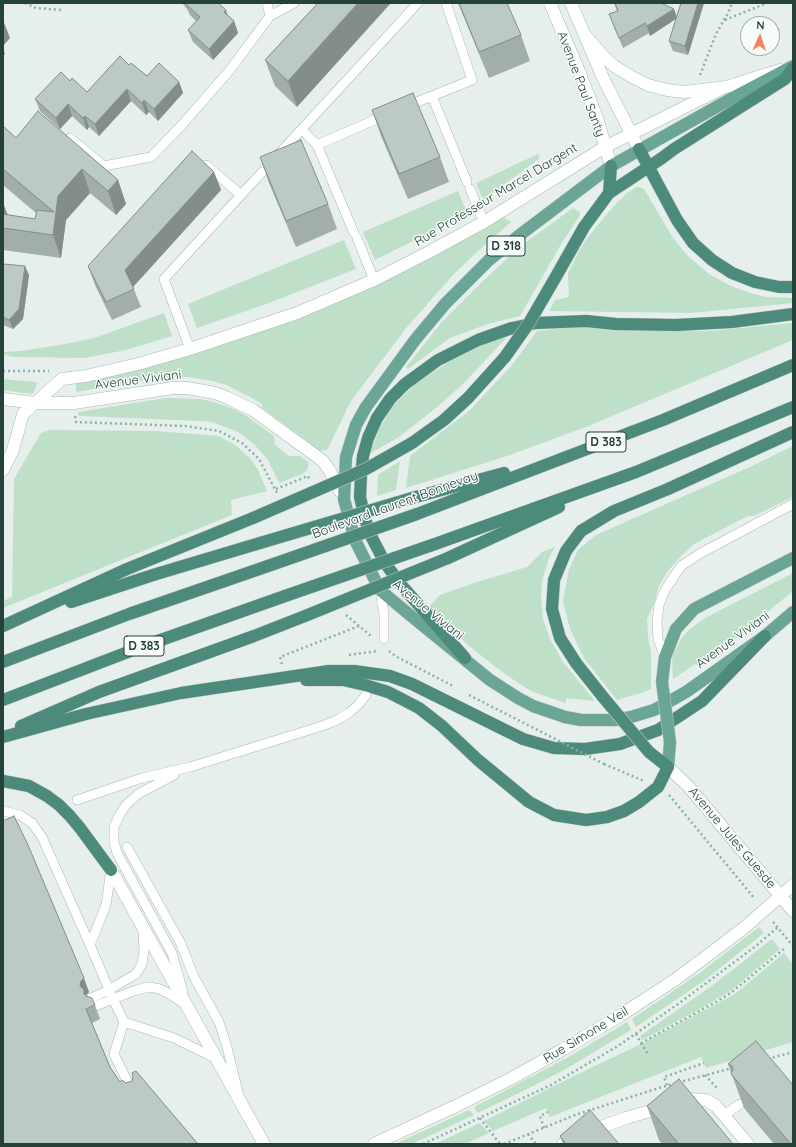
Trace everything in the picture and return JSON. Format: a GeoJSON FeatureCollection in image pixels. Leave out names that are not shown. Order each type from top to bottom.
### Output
{"type":"FeatureCollection","features":[{"type":"Feature","properties":{"kind":"highway"},"geometry":{"type":"LineString","coordinates":[[3,626],[127,568],[253,518],[366,469],[412,443],[444,420],[468,398],[505,357],[529,323],[584,227],[609,193],[785,79],[793,67]]}},
{"type":"Feature","properties":{"kind":"highway"},"geometry":{"type":"LineString","coordinates":[[639,149],[677,220],[693,243],[712,260],[732,273],[755,282],[779,287],[793,287]]}},
{"type":"Feature","properties":{"kind":"highway"},"geometry":{"type":"LineString","coordinates":[[609,193],[611,166]]}},
{"type":"Feature","properties":{"kind":"highway"},"geometry":{"type":"LineString","coordinates":[[465,658],[402,586],[385,563],[371,536],[365,519],[360,498],[363,456],[377,418],[390,399],[405,384],[438,360],[478,340],[512,328],[536,323],[586,321],[616,324],[676,325],[732,322],[793,314]]}},
{"type":"Feature","properties":{"kind":"highway","name":"Boulevard Laurent Bonnevay"},"geometry":{"type":"LineString","coordinates":[[3,662],[129,614],[417,514],[663,420],[793,365]]}},
{"type":"Feature","properties":{"kind":"highway","name":"D 383"},"geometry":{"type":"LineString","coordinates":[[3,700],[140,647],[636,472],[793,407]]}},
{"type":"Feature","properties":{"kind":"highway"},"geometry":{"type":"LineString","coordinates":[[271,680],[343,680],[388,692],[419,708],[442,726],[478,760],[529,802],[554,815],[586,820],[607,817],[629,808],[658,787],[668,767],[649,752],[576,663],[560,638],[552,609],[554,580],[566,552],[581,531],[614,511],[668,489],[793,432]]}},
{"type":"Feature","properties":{"kind":"highway"},"geometry":{"type":"LineString","coordinates":[[24,617],[153,575],[412,498],[567,457]]}},
{"type":"Feature","properties":{"kind":"highway"},"geometry":{"type":"LineString","coordinates":[[3,733],[99,692],[254,636],[448,558],[636,472]]}},
{"type":"Feature","properties":{"kind":"highway"},"geometry":{"type":"LineString","coordinates":[[3,737],[79,715],[181,693],[329,671],[354,671],[390,676],[412,684],[523,739],[554,748],[585,749],[620,744],[658,730],[702,701],[765,636]]}},
{"type":"Feature","properties":{"kind":"highway"},"geometry":{"type":"LineString","coordinates":[[3,781],[29,786],[59,805],[75,822],[111,870]]}},
{"type":"Feature","properties":{"kind":"main road"},"geometry":{"type":"LineString","coordinates":[[611,166],[639,149],[793,67]]}},
{"type":"Feature","properties":{"kind":"main road","name":"D 318"},"geometry":{"type":"LineString","coordinates":[[344,499],[346,457],[356,425],[366,407],[415,340],[445,304],[489,260],[611,166]]}},
{"type":"Feature","properties":{"kind":"main road","name":"Avenue Viviani"},"geometry":{"type":"LineString","coordinates":[[344,499],[355,540],[380,590],[490,680],[533,706],[565,717],[581,720],[615,720],[654,710],[686,692],[765,636],[793,612]]}},
{"type":"Feature","properties":{"kind":"main road"},"geometry":{"type":"LineString","coordinates":[[668,767],[670,742],[662,682],[665,657],[676,629],[694,609],[793,558]]}},
{"type":"Feature","properties":{"kind":"street","name":"Avenue Paul Santy"},"geometry":{"type":"LineString","coordinates":[[550,3],[597,118],[611,166]]}},
{"type":"Feature","properties":{"kind":"street","name":"Avenue Paul Santy"},"geometry":{"type":"LineString","coordinates":[[571,3],[603,78],[639,149]]}},
{"type":"Feature","properties":{"kind":"street"},"geometry":{"type":"LineString","coordinates":[[584,34],[614,66],[648,85],[667,90],[684,92],[726,87]]}},
{"type":"Feature","properties":{"kind":"street","name":"Rue Professeur Marcel Dargent"},"geometry":{"type":"LineString","coordinates":[[3,470],[13,450],[23,414],[62,379],[86,376],[138,364],[190,349],[297,313],[374,280],[484,222],[583,160],[631,134],[726,87],[793,67]]}},
{"type":"Feature","properties":{"kind":"street","name":"Avenue Viviani"},"geometry":{"type":"LineString","coordinates":[[3,399],[36,403],[74,403],[173,388],[187,388],[215,393],[253,410],[323,461],[330,471],[344,499]]}},
{"type":"Feature","properties":{"kind":"street","name":"Avenue Jules Guesde"},"geometry":{"type":"LineString","coordinates":[[668,767],[688,786],[793,911]]}},
{"type":"Feature","properties":{"kind":"street"},"geometry":{"type":"LineString","coordinates":[[111,870],[261,1142]]}},
{"type":"Feature","properties":{"kind":"street","name":"Rue Simone Veil"},"geometry":{"type":"LineString","coordinates":[[374,1144],[460,1104],[562,1050],[621,1015],[676,979],[728,940],[793,885]]}},
{"type":"Feature","properties":{"kind":"street"},"geometry":{"type":"LineString","coordinates":[[563,1144],[579,1135],[626,1118],[691,1098],[706,1100],[716,1106],[748,1144]]}},
{"type":"Feature","properties":{"kind":"lane"},"geometry":{"type":"LineString","coordinates":[[267,3],[270,16]]}},
{"type":"Feature","properties":{"kind":"lane"},"geometry":{"type":"LineString","coordinates":[[70,138],[104,166],[151,157],[181,126],[230,70],[270,16],[294,3]]}},
{"type":"Feature","properties":{"kind":"lane"},"geometry":{"type":"LineString","coordinates":[[190,349],[164,279],[418,3]]}},
{"type":"Feature","properties":{"kind":"lane"},"geometry":{"type":"LineString","coordinates":[[317,145],[472,80],[446,3]]}},
{"type":"Feature","properties":{"kind":"lane"},"geometry":{"type":"LineString","coordinates":[[432,96],[484,222]]}},
{"type":"Feature","properties":{"kind":"lane"},"geometry":{"type":"LineString","coordinates":[[302,130],[317,145],[374,280]]}},
{"type":"Feature","properties":{"kind":"lane"},"geometry":{"type":"LineString","coordinates":[[201,161],[241,195]]}},
{"type":"Feature","properties":{"kind":"lane"},"geometry":{"type":"LineString","coordinates":[[665,657],[658,639],[657,622],[660,605],[665,590],[681,566],[700,553],[793,504]]}},
{"type":"Feature","properties":{"kind":"lane"},"geometry":{"type":"LineString","coordinates":[[380,590],[384,615],[384,639]]}},
{"type":"Feature","properties":{"kind":"lane"},"geometry":{"type":"LineString","coordinates":[[77,800],[142,778],[190,767],[332,722],[349,713],[366,695]]}},
{"type":"Feature","properties":{"kind":"lane"},"geometry":{"type":"LineString","coordinates":[[186,1005],[172,953],[117,853],[114,842],[114,827],[126,805],[138,794],[154,784],[190,767]]}},
{"type":"Feature","properties":{"kind":"lane"},"geometry":{"type":"LineString","coordinates":[[3,811],[20,816],[32,823],[42,837],[124,1022],[114,1054],[132,1091]]}},
{"type":"Feature","properties":{"kind":"lane"},"geometry":{"type":"LineString","coordinates":[[127,847],[181,944],[194,977],[218,1022],[227,1047],[241,1104]]}},
{"type":"Feature","properties":{"kind":"lane"},"geometry":{"type":"LineString","coordinates":[[90,945],[106,905],[111,870]]}},
{"type":"Feature","properties":{"kind":"lane"},"geometry":{"type":"LineString","coordinates":[[111,995],[136,974],[142,964],[144,951],[143,926]]}},
{"type":"Feature","properties":{"kind":"lane"},"geometry":{"type":"LineString","coordinates":[[93,1002],[111,995],[149,987],[160,989],[186,1005]]}},
{"type":"Feature","properties":{"kind":"lane"},"geometry":{"type":"LineString","coordinates":[[124,1022],[174,1038],[215,1058]]}},
{"type":"Feature","properties":{"kind":"lane"},"geometry":{"type":"LineString","coordinates":[[724,1115],[740,1104]]}},
{"type":"Feature","properties":{"kind":"path"},"geometry":{"type":"LineString","coordinates":[[25,3],[36,8],[62,10]]}},
{"type":"Feature","properties":{"kind":"path"},"geometry":{"type":"LineString","coordinates":[[700,75],[716,34],[732,3]]}},
{"type":"Feature","properties":{"kind":"path"},"geometry":{"type":"LineString","coordinates":[[724,21],[767,3]]}},
{"type":"Feature","properties":{"kind":"path"},"geometry":{"type":"LineString","coordinates":[[3,371],[53,371]]}},
{"type":"Feature","properties":{"kind":"path"},"geometry":{"type":"LineString","coordinates":[[76,422],[185,426],[219,431],[242,443],[259,459],[270,478]]}},
{"type":"Feature","properties":{"kind":"path"},"geometry":{"type":"LineString","coordinates":[[276,489],[308,476]]}},
{"type":"Feature","properties":{"kind":"path"},"geometry":{"type":"LineString","coordinates":[[289,664],[282,665],[280,657],[359,626]]}},
{"type":"Feature","properties":{"kind":"path"},"geometry":{"type":"LineString","coordinates":[[387,649],[397,657],[456,688]]}},
{"type":"Feature","properties":{"kind":"path"},"geometry":{"type":"LineString","coordinates":[[342,656],[379,650]]}},
{"type":"Feature","properties":{"kind":"path"},"geometry":{"type":"LineString","coordinates":[[463,691],[604,764],[667,792],[793,946]]}},
{"type":"Feature","properties":{"kind":"path"},"geometry":{"type":"LineString","coordinates":[[423,1144],[551,1085],[636,1034],[732,964],[777,928]]}},
{"type":"Feature","properties":{"kind":"path"},"geometry":{"type":"LineString","coordinates":[[641,1043],[732,992],[785,948]]}},
{"type":"Feature","properties":{"kind":"path"},"geometry":{"type":"LineString","coordinates":[[636,1034],[648,1054]]}},
{"type":"Feature","properties":{"kind":"path"},"geometry":{"type":"LineString","coordinates":[[764,1060],[793,1052]]}},
{"type":"Feature","properties":{"kind":"path"},"geometry":{"type":"LineString","coordinates":[[667,1085],[664,1076],[704,1063]]}},
{"type":"Feature","properties":{"kind":"path"},"geometry":{"type":"LineString","coordinates":[[504,1144],[575,1115],[667,1085],[734,1068]]}},
{"type":"Feature","properties":{"kind":"path"},"geometry":{"type":"LineString","coordinates":[[544,1128],[540,1116],[548,1112]]}},
{"type":"Feature","properties":{"kind":"path"},"geometry":{"type":"LineString","coordinates":[[480,1118],[500,1144]]}},
{"type":"Feature","properties":{"kind":"path"},"geometry":{"type":"LineString","coordinates":[[528,1134],[536,1144]]}},
{"type":"Feature","properties":{"kind":"green space"},"geometry":{"type":"Polygon","coordinates":[[[538,154],[540,158],[483,200],[476,183],[538,154]]]}},
{"type":"Feature","properties":{"kind":"green space"},"geometry":{"type":"Polygon","coordinates":[[[636,187],[644,189],[673,238],[687,255],[709,274],[731,286],[750,293],[766,297],[793,298],[793,303],[691,313],[549,311],[555,300],[569,297],[568,273],[587,238],[613,207],[626,194],[636,187]]]}},
{"type":"Feature","properties":{"kind":"green space"},"geometry":{"type":"Polygon","coordinates":[[[458,191],[466,210],[423,236],[375,260],[363,232],[458,191]]]}},
{"type":"Feature","properties":{"kind":"green space"},"geometry":{"type":"Polygon","coordinates":[[[573,208],[580,212],[580,215],[560,246],[520,316],[488,324],[450,338],[408,369],[406,367],[441,323],[479,285],[519,247],[573,208]]]}},
{"type":"Feature","properties":{"kind":"green space"},"geometry":{"type":"Polygon","coordinates":[[[501,215],[511,222],[452,276],[407,327],[351,401],[327,450],[320,451],[261,407],[263,405],[252,398],[226,385],[213,381],[188,377],[163,377],[76,392],[76,382],[271,326],[501,215]]]}},
{"type":"Feature","properties":{"kind":"green space"},"geometry":{"type":"Polygon","coordinates":[[[344,240],[356,269],[269,303],[197,328],[188,304],[344,240]]]}},
{"type":"Feature","properties":{"kind":"green space"},"geometry":{"type":"Polygon","coordinates":[[[164,313],[172,336],[126,350],[85,358],[13,357],[3,354],[3,352],[21,351],[60,345],[94,338],[164,313]]]}},
{"type":"Feature","properties":{"kind":"green space"},"geometry":{"type":"Polygon","coordinates":[[[793,323],[793,340],[586,427],[507,456],[406,488],[410,456],[469,411],[512,365],[537,331],[565,328],[594,328],[634,331],[710,331],[793,323]]]}},
{"type":"Feature","properties":{"kind":"green space"},"geometry":{"type":"Polygon","coordinates":[[[507,337],[464,383],[436,408],[399,437],[369,454],[379,430],[391,408],[415,384],[464,352],[507,337]]]}},
{"type":"Feature","properties":{"kind":"green space"},"geometry":{"type":"Polygon","coordinates":[[[3,379],[37,383],[32,394],[3,390],[3,379]]]}},
{"type":"Feature","properties":{"kind":"green space"},"geometry":{"type":"Polygon","coordinates":[[[165,398],[200,399],[214,402],[236,410],[274,436],[275,445],[289,456],[300,456],[309,463],[307,470],[302,474],[279,483],[268,460],[254,444],[238,432],[212,422],[79,416],[78,412],[165,398]]]}},
{"type":"Feature","properties":{"kind":"green space"},"geometry":{"type":"Polygon","coordinates":[[[50,430],[156,431],[219,436],[235,445],[250,458],[258,470],[267,491],[231,500],[232,515],[3,608],[3,601],[12,597],[14,479],[41,433],[50,430]]]}},
{"type":"Feature","properties":{"kind":"green space"},"geometry":{"type":"Polygon","coordinates":[[[793,446],[793,497],[754,516],[748,516],[694,544],[667,572],[659,586],[654,604],[647,619],[651,653],[651,689],[617,700],[584,658],[570,629],[563,601],[569,569],[578,550],[596,535],[752,466],[793,446]]]}},
{"type":"Feature","properties":{"kind":"green space"},"geometry":{"type":"Polygon","coordinates":[[[400,461],[396,490],[377,496],[378,475],[400,461]]]}},
{"type":"Feature","properties":{"kind":"green space"},"geometry":{"type":"Polygon","coordinates":[[[555,547],[549,558],[542,581],[541,598],[543,619],[550,639],[563,662],[595,701],[566,698],[566,703],[533,692],[493,665],[468,645],[428,608],[440,595],[527,567],[542,552],[555,547]]]}},
{"type":"Feature","properties":{"kind":"green space"},"geometry":{"type":"Polygon","coordinates":[[[793,573],[793,591],[702,666],[695,664],[673,679],[672,660],[674,652],[683,636],[689,630],[705,618],[793,573]]]}},
{"type":"Feature","properties":{"kind":"green space"},"geometry":{"type":"Polygon","coordinates":[[[759,927],[764,933],[705,980],[636,1027],[632,1019],[701,972],[759,927]]]}},
{"type":"Feature","properties":{"kind":"green space"},"geometry":{"type":"Polygon","coordinates":[[[772,939],[780,949],[740,983],[727,993],[705,1006],[642,1040],[640,1036],[713,985],[772,939]]]}},
{"type":"Feature","properties":{"kind":"green space"},"geometry":{"type":"Polygon","coordinates":[[[784,953],[793,964],[793,1042],[706,1068],[701,1057],[550,1117],[546,1108],[493,1131],[484,1121],[639,1045],[735,994],[784,953]]]}},
{"type":"Feature","properties":{"kind":"green space"},"geometry":{"type":"Polygon","coordinates":[[[627,1022],[631,1030],[566,1069],[478,1113],[474,1107],[572,1055],[627,1022]]]}},
{"type":"Feature","properties":{"kind":"green space"},"geometry":{"type":"Polygon","coordinates":[[[469,1110],[474,1115],[412,1144],[395,1144],[469,1110]]]}},
{"type":"Feature","properties":{"kind":"green space"},"geometry":{"type":"Polygon","coordinates":[[[480,1123],[489,1133],[465,1144],[435,1144],[480,1123]]]}},
{"type":"Feature","properties":{"kind":"building"},"geometry":{"type":"Polygon","coordinates":[[[185,3],[218,3],[226,10],[224,12],[234,21],[209,49],[188,30],[200,17],[185,3]]]}},
{"type":"Feature","properties":{"kind":"building"},"geometry":{"type":"Polygon","coordinates":[[[318,3],[358,3],[288,81],[265,60],[318,3]]]}},
{"type":"Feature","properties":{"kind":"building"},"geometry":{"type":"Polygon","coordinates":[[[459,3],[507,3],[521,35],[479,52],[459,3]]]}},
{"type":"Feature","properties":{"kind":"building"},"geometry":{"type":"Polygon","coordinates":[[[615,3],[661,3],[674,9],[647,26],[645,23],[619,38],[609,14],[618,11],[615,3]]]}},
{"type":"Feature","properties":{"kind":"building"},"geometry":{"type":"Polygon","coordinates":[[[681,3],[698,3],[685,46],[669,41],[681,3]]]}},
{"type":"Feature","properties":{"kind":"building"},"geometry":{"type":"Polygon","coordinates":[[[120,56],[129,65],[131,63],[147,76],[159,63],[179,82],[154,109],[144,100],[142,103],[127,89],[95,124],[85,116],[83,118],[68,104],[56,118],[35,99],[61,72],[70,81],[72,78],[87,92],[120,56]]]}},
{"type":"Feature","properties":{"kind":"building"},"geometry":{"type":"Polygon","coordinates":[[[413,93],[440,157],[399,174],[372,110],[413,93]]]}},
{"type":"Feature","properties":{"kind":"building"},"geometry":{"type":"Polygon","coordinates":[[[38,111],[118,180],[108,191],[82,169],[58,196],[53,235],[3,228],[3,214],[35,219],[37,210],[54,212],[3,169],[3,126],[16,138],[38,111]]]}},
{"type":"Feature","properties":{"kind":"building"},"geometry":{"type":"Polygon","coordinates":[[[301,140],[328,204],[286,221],[260,157],[301,140]]]}},
{"type":"Feature","properties":{"kind":"building"},"geometry":{"type":"Polygon","coordinates":[[[192,151],[214,172],[125,270],[134,289],[106,302],[88,266],[192,151]]]}},
{"type":"Feature","properties":{"kind":"building"},"geometry":{"type":"Polygon","coordinates":[[[3,264],[25,266],[19,309],[9,320],[3,317],[3,264]]]}},
{"type":"Feature","properties":{"kind":"building"},"geometry":{"type":"Polygon","coordinates":[[[14,816],[28,845],[84,978],[81,981],[80,986],[84,990],[84,994],[86,996],[92,998],[95,1005],[86,1009],[110,1067],[120,1082],[122,1080],[126,1083],[132,1081],[132,1073],[136,1071],[198,1144],[3,1144],[3,821],[14,816]]]}},
{"type":"Feature","properties":{"kind":"building"},"geometry":{"type":"Polygon","coordinates":[[[756,1041],[793,1085],[793,1144],[791,1144],[731,1074],[733,1069],[732,1066],[728,1064],[756,1041]]]}},
{"type":"Feature","properties":{"kind":"building"},"geometry":{"type":"Polygon","coordinates":[[[679,1079],[733,1144],[679,1144],[647,1106],[679,1079]]]}},
{"type":"Feature","properties":{"kind":"building"},"geometry":{"type":"Polygon","coordinates":[[[590,1110],[619,1144],[566,1144],[560,1136],[590,1110]]]}}]}
